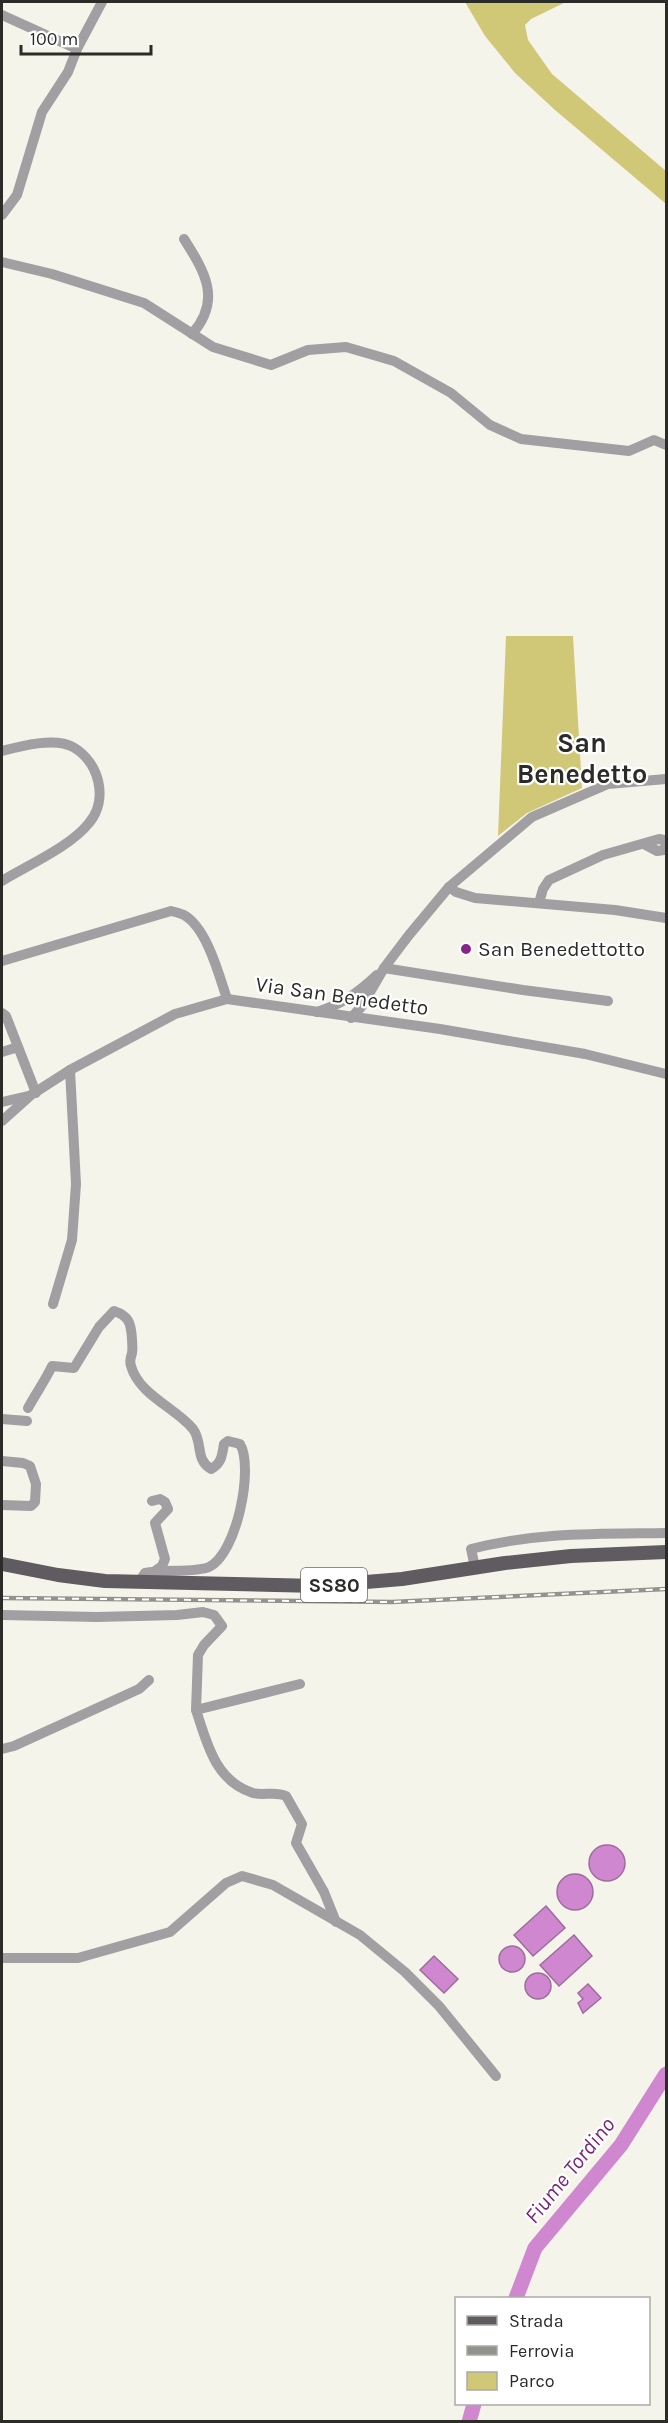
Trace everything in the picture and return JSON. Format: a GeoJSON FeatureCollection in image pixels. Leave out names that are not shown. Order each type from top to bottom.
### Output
{"type":"FeatureCollection","features":[{"type":"Feature","properties":{"kind":"main road","name":"SS80"},"geometry":{"type":"LineString","coordinates":[[2,1564],[73,1578],[139,1582],[342,1585],[571,1556],[666,1552]]}},
{"type":"Feature","properties":{"kind":"street"},"geometry":{"type":"LineString","coordinates":[[2,215],[17,195],[42,112],[68,72],[77,49],[102,2]]}},
{"type":"Feature","properties":{"kind":"street"},"geometry":{"type":"LineString","coordinates":[[2,15],[77,49]]}},
{"type":"Feature","properties":{"kind":"street"},"geometry":{"type":"LineString","coordinates":[[184,239],[199,262],[209,291],[208,308],[202,322],[192,334]]}},
{"type":"Feature","properties":{"kind":"street"},"geometry":{"type":"LineString","coordinates":[[2,262],[52,274],[144,303],[213,347],[271,365],[308,350],[346,347],[394,361],[451,393],[490,425],[521,439],[629,451],[654,440],[666,445]]}},
{"type":"Feature","properties":{"kind":"street"},"geometry":{"type":"LineString","coordinates":[[2,751],[42,742],[73,747],[94,766],[100,784],[98,802],[91,821],[73,838],[2,881]]}},
{"type":"Feature","properties":{"kind":"street"},"geometry":{"type":"LineString","coordinates":[[315,1013],[338,1005],[355,995],[384,968],[449,887],[532,817],[608,784],[666,779]]}},
{"type":"Feature","properties":{"kind":"street"},"geometry":{"type":"LineString","coordinates":[[539,903],[543,889],[549,880],[603,855],[644,844]]}},
{"type":"Feature","properties":{"kind":"street"},"geometry":{"type":"LineString","coordinates":[[449,887],[456,892],[475,898],[666,918]]}},
{"type":"Feature","properties":{"kind":"street"},"geometry":{"type":"LineString","coordinates":[[2,961],[171,911],[184,915],[197,927],[215,963],[227,999]]}},
{"type":"Feature","properties":{"kind":"street"},"geometry":{"type":"LineString","coordinates":[[351,1018],[366,1000],[384,968]]}},
{"type":"Feature","properties":{"kind":"street"},"geometry":{"type":"LineString","coordinates":[[384,968],[608,1001]]}},
{"type":"Feature","properties":{"kind":"street"},"geometry":{"type":"LineString","coordinates":[[351,1018],[349,1011],[355,995]]}},
{"type":"Feature","properties":{"kind":"street","name":"Via San Benedetto"},"geometry":{"type":"LineString","coordinates":[[34,1094],[70,1070],[175,1014],[227,999],[440,1029],[608,1058],[666,1074]]}},
{"type":"Feature","properties":{"kind":"street"},"geometry":{"type":"LineString","coordinates":[[366,1000],[364,1011],[376,1021]]}},
{"type":"Feature","properties":{"kind":"street"},"geometry":{"type":"LineString","coordinates":[[2,1013],[6,1016],[34,1094]]}},
{"type":"Feature","properties":{"kind":"street"},"geometry":{"type":"LineString","coordinates":[[2,1052],[18,1047]]}},
{"type":"Feature","properties":{"kind":"street"},"geometry":{"type":"LineString","coordinates":[[53,1304],[72,1240],[76,1184],[70,1070]]}},
{"type":"Feature","properties":{"kind":"street"},"geometry":{"type":"LineString","coordinates":[[2,1102],[34,1094]]}},
{"type":"Feature","properties":{"kind":"street"},"geometry":{"type":"LineString","coordinates":[[2,1121],[34,1094]]}},
{"type":"Feature","properties":{"kind":"street"},"geometry":{"type":"LineString","coordinates":[[28,1408],[52,1365],[74,1368],[99,1327],[114,1311],[125,1315],[131,1324],[133,1352],[130,1364],[134,1373],[159,1403],[192,1427],[197,1435],[200,1459],[205,1465],[211,1469],[218,1466],[222,1460],[224,1444],[228,1441],[240,1444],[245,1455],[242,1500],[236,1530],[226,1550],[215,1563],[207,1568],[155,1571],[145,1574],[139,1582]]}},
{"type":"Feature","properties":{"kind":"street"},"geometry":{"type":"LineString","coordinates":[[2,1419],[27,1421]]}},
{"type":"Feature","properties":{"kind":"street"},"geometry":{"type":"LineString","coordinates":[[2,1461],[23,1462],[30,1466],[36,1484],[35,1502],[31,1506],[2,1505]]}},
{"type":"Feature","properties":{"kind":"street"},"geometry":{"type":"LineString","coordinates":[[152,1502],[160,1499],[165,1502],[168,1509],[155,1523],[165,1559],[155,1571]]}},
{"type":"Feature","properties":{"kind":"street"},"geometry":{"type":"LineString","coordinates":[[474,1568],[471,1549],[501,1541],[544,1535],[666,1533]]}},
{"type":"Feature","properties":{"kind":"street"},"geometry":{"type":"LineString","coordinates":[[2,1616],[177,1615],[203,1612],[214,1615],[222,1626],[198,1655],[196,1710],[209,1749],[216,1765],[227,1778],[240,1787],[258,1794],[282,1794],[297,1814],[302,1824],[296,1843],[324,1892],[336,1922]]}},
{"type":"Feature","properties":{"kind":"street"},"geometry":{"type":"LineString","coordinates":[[2,1749],[14,1746],[139,1689],[149,1680]]}},
{"type":"Feature","properties":{"kind":"street"},"geometry":{"type":"LineString","coordinates":[[196,1710],[300,1684]]}},
{"type":"Feature","properties":{"kind":"street"},"geometry":{"type":"LineString","coordinates":[[2,1958],[78,1958],[170,1932],[226,1883],[242,1876],[273,1885],[360,1935],[405,1972],[440,2006],[496,2076]]}},
{"type":"Feature","properties":{"kind":"green space"},"geometry":{"type":"Polygon","coordinates":[[[465,2],[566,2],[531,19],[525,25],[528,40],[552,74],[666,171],[666,204],[515,73],[485,36],[465,2]]]}},
{"type":"Feature","properties":{"kind":"green space"},"geometry":{"type":"Polygon","coordinates":[[[506,636],[573,636],[582,788],[527,813],[498,836],[506,636]]]}},
{"type":"Feature","properties":{"kind":"shaded area"},"geometry":{"type":"Polygon","coordinates":[[[607,1845],[620,1850],[625,1863],[620,1876],[607,1881],[594,1876],[589,1863],[594,1850],[607,1845]]]}},
{"type":"Feature","properties":{"kind":"shaded area"},"geometry":{"type":"Polygon","coordinates":[[[575,1874],[588,1879],[593,1892],[588,1905],[575,1910],[562,1905],[557,1892],[562,1879],[575,1874]]]}},
{"type":"Feature","properties":{"kind":"shaded area"},"geometry":{"type":"Polygon","coordinates":[[[546,1906],[565,1928],[533,1956],[514,1935],[546,1906]]]}},
{"type":"Feature","properties":{"kind":"shaded area"},"geometry":{"type":"Polygon","coordinates":[[[574,1935],[592,1956],[559,1986],[540,1965],[574,1935]]]}},
{"type":"Feature","properties":{"kind":"shaded area"},"geometry":{"type":"Polygon","coordinates":[[[512,1946],[521,1950],[525,1959],[521,1968],[512,1972],[503,1968],[499,1959],[503,1950],[512,1946]]]}},
{"type":"Feature","properties":{"kind":"shaded area"},"geometry":{"type":"Polygon","coordinates":[[[434,1956],[458,1979],[444,1993],[420,1970],[434,1956]]]}},
{"type":"Feature","properties":{"kind":"shaded area"},"geometry":{"type":"Polygon","coordinates":[[[538,1973],[547,1977],[551,1986],[547,1995],[538,1999],[529,1995],[525,1986],[529,1977],[538,1973]]]}},
{"type":"Feature","properties":{"kind":"shaded area"},"geometry":{"type":"Polygon","coordinates":[[[588,1984],[601,1998],[583,2013],[578,2003],[583,1999],[578,1993],[588,1984]]]}},
{"type":"Feature","properties":{"kind":"waterway","name":"Fiume Tordino"},"geometry":{"type":"LineString","coordinates":[[516,2297],[535,2248],[621,2145],[666,2074]]}},
{"type":"Feature","properties":{"kind":"waterway","name":"Fiume Tordino"},"geometry":{"type":"LineString","coordinates":[[469,2422],[474,2405]]}},
{"type":"Feature","properties":{"kind":"railway"},"geometry":{"type":"LineString","coordinates":[[2,1598],[392,1602],[666,1589]]}},
{"type":"Feature","properties":{"kind":"place","name":"San Benedettotto"},"geometry":{"type":"Point","coordinates":[466,949]}},
{"type":"Feature","properties":{"kind":"district","name":"San Benedetto"},"geometry":{"type":"Point","coordinates":[582,758]}}]}
